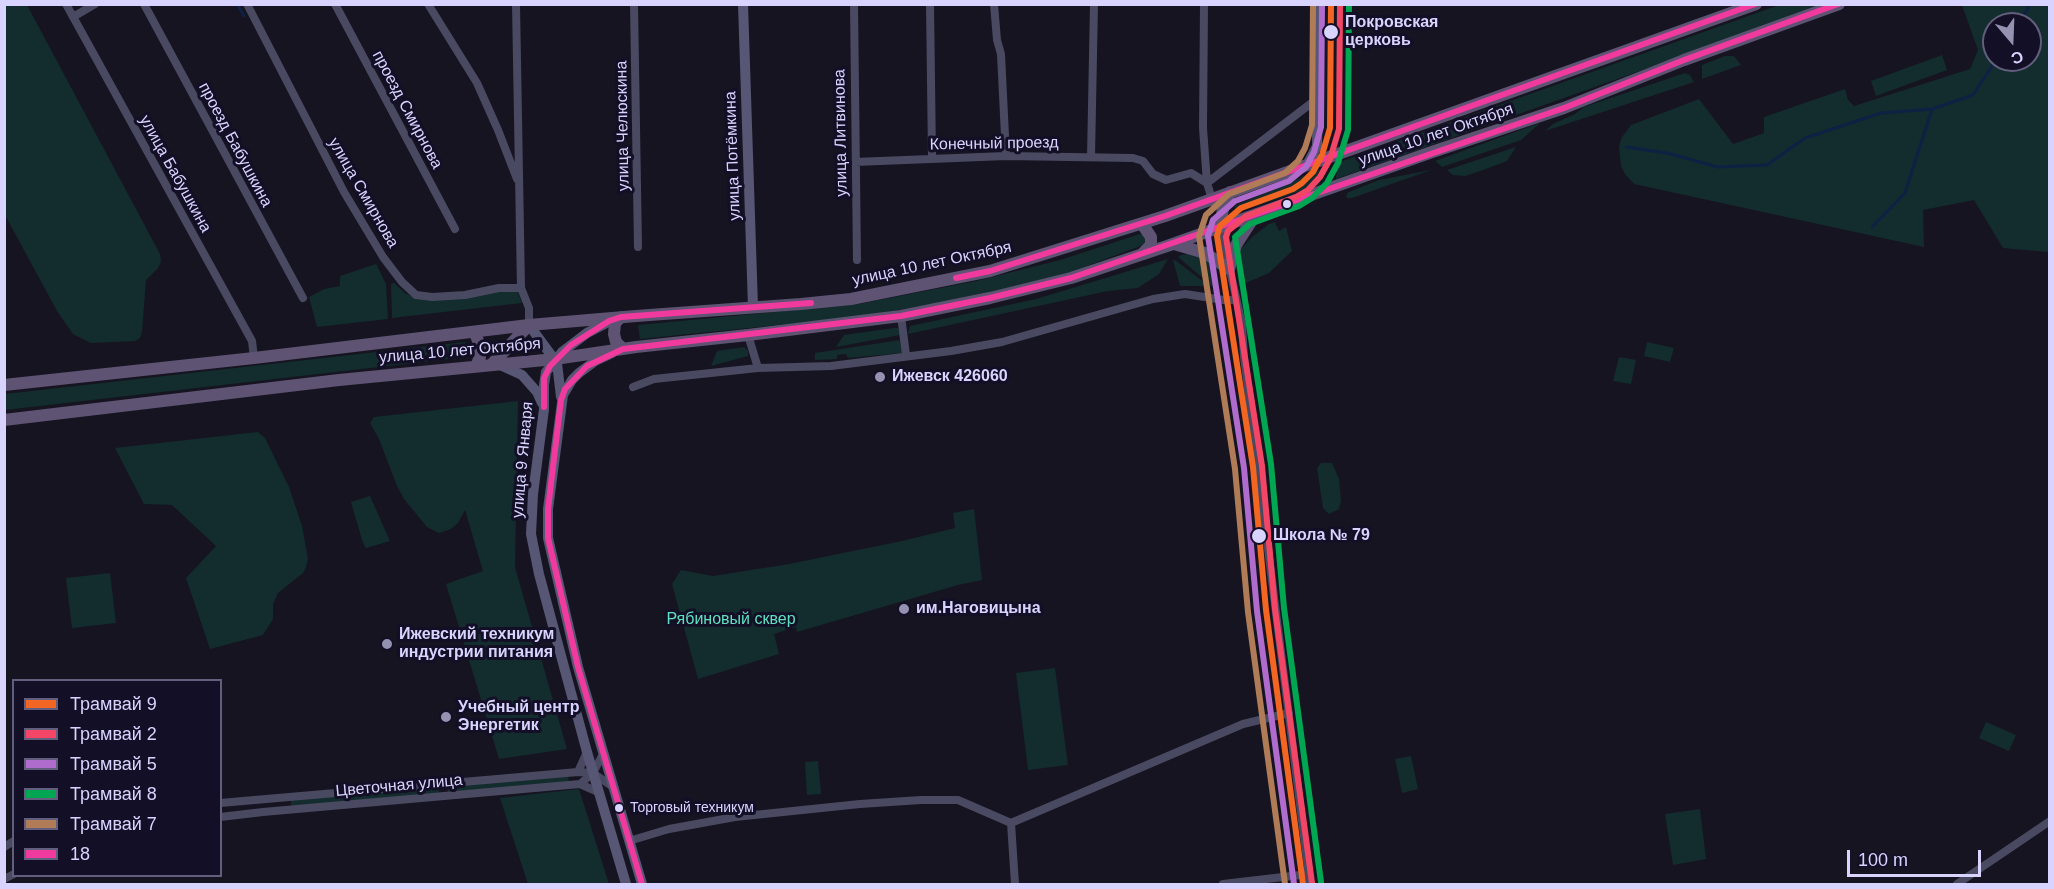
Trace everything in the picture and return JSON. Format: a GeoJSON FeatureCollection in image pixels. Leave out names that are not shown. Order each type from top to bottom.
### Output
{"type":"FeatureCollection","features":[{"type":"Feature","properties":{"kind":"main road","name":"улица Потёмкина"},"geometry":{"type":"LineString","coordinates":[[744,4],[753,307]]}},
{"type":"Feature","properties":{"kind":"main road"},"geometry":{"type":"LineString","coordinates":[[1307,165],[1317,146],[1319,4]]}},
{"type":"Feature","properties":{"kind":"main road","name":"улица 10 лет Октября"},"geometry":{"type":"LineString","coordinates":[[4,385],[530,325],[851,299],[990,271],[1142,224],[1756,4]]}},
{"type":"Feature","properties":{"kind":"main road","name":"улица 10 лет Октября"},"geometry":{"type":"LineString","coordinates":[[4,420],[339,380],[555,359],[901,316],[990,298],[1071,278],[1174,244],[1220,226],[1564,108],[1684,60],[1839,4]]}},
{"type":"Feature","properties":{"kind":"main road"},"geometry":{"type":"LineString","coordinates":[[1220,226],[1223,209],[1230,192]]}},
{"type":"Feature","properties":{"kind":"main road"},"geometry":{"type":"LineString","coordinates":[[1174,244],[1205,253],[1229,269],[1236,245],[1256,214]]}},
{"type":"Feature","properties":{"kind":"main road"},"geometry":{"type":"LineString","coordinates":[[1142,224],[1151,237],[1151,245],[1143,254]]}},
{"type":"Feature","properties":{"kind":"main road"},"geometry":{"type":"LineString","coordinates":[[621,317],[615,323],[614,334],[616,342],[623,349]]}},
{"type":"Feature","properties":{"kind":"main road","name":"улица 9 Января"},"geometry":{"type":"LineString","coordinates":[[621,317],[587,333],[555,359],[544,378],[544,409],[533,494],[531,534],[533,551],[586,752],[626,885]]}},
{"type":"Feature","properties":{"kind":"main road"},"geometry":{"type":"LineString","coordinates":[[492,364],[530,325],[559,368],[561,400]]}},
{"type":"Feature","properties":{"kind":"main road"},"geometry":{"type":"LineString","coordinates":[[475,332],[480,347],[480,357],[476,366]]}},
{"type":"Feature","properties":{"kind":"main road","name":"улица 9 Января"},"geometry":{"type":"LineString","coordinates":[[623,349],[587,366],[565,389],[561,400],[548,509],[548,538],[575,655],[642,885]]}},
{"type":"Feature","properties":{"kind":"main road"},"geometry":{"type":"LineString","coordinates":[[492,364],[506,367],[522,375],[537,392],[544,409]]}},
{"type":"Feature","properties":{"kind":"street","name":"улица Бабушкина"},"geometry":{"type":"LineString","coordinates":[[66,4],[252,341],[254,358]]}},
{"type":"Feature","properties":{"kind":"street"},"geometry":{"type":"LineString","coordinates":[[73,17],[95,4]]}},
{"type":"Feature","properties":{"kind":"street","name":"проезд Бабушкина"},"geometry":{"type":"LineString","coordinates":[[144,4],[303,298]]}},
{"type":"Feature","properties":{"kind":"street","name":"улица Смирнова"},"geometry":{"type":"LineString","coordinates":[[247,4],[344,192],[383,257],[402,282],[416,295],[432,297],[465,295],[499,288],[521,288]]}},
{"type":"Feature","properties":{"kind":"street","name":"проезд Смирнова"},"geometry":{"type":"LineString","coordinates":[[335,4],[455,229]]}},
{"type":"Feature","properties":{"kind":"street"},"geometry":{"type":"LineString","coordinates":[[428,4],[477,83],[519,184]]}},
{"type":"Feature","properties":{"kind":"street"},"geometry":{"type":"LineString","coordinates":[[516,4],[521,288],[529,308],[530,325]]}},
{"type":"Feature","properties":{"kind":"street","name":"улица Челюскина"},"geometry":{"type":"LineString","coordinates":[[634,4],[638,247]]}},
{"type":"Feature","properties":{"kind":"street","name":"улица Литвинова"},"geometry":{"type":"LineString","coordinates":[[854,4],[856,260]]}},
{"type":"Feature","properties":{"kind":"street"},"geometry":{"type":"LineString","coordinates":[[930,4],[932,158]]}},
{"type":"Feature","properties":{"kind":"street"},"geometry":{"type":"LineString","coordinates":[[994,4],[997,40],[1001,54],[1006,156]]}},
{"type":"Feature","properties":{"kind":"street"},"geometry":{"type":"LineString","coordinates":[[1091,157],[1094,4]]}},
{"type":"Feature","properties":{"kind":"street"},"geometry":{"type":"LineString","coordinates":[[1204,4],[1203,128],[1207,183],[1212,199]]}},
{"type":"Feature","properties":{"kind":"street"},"geometry":{"type":"LineString","coordinates":[[1207,183],[1318,98]]}},
{"type":"Feature","properties":{"kind":"street","name":"Конечный проезд"},"geometry":{"type":"LineString","coordinates":[[855,162],[1006,156],[1133,158],[1143,161],[1154,174],[1166,180],[1191,173],[1207,183]]}},
{"type":"Feature","properties":{"kind":"street"},"geometry":{"type":"LineString","coordinates":[[1220,226],[1242,324],[1244,357],[1310,885]]}},
{"type":"Feature","properties":{"kind":"street"},"geometry":{"type":"LineString","coordinates":[[633,387],[654,379],[758,368],[831,366],[951,351],[1002,342],[1153,299],[1185,294],[1236,300]]}},
{"type":"Feature","properties":{"kind":"street"},"geometry":{"type":"LineString","coordinates":[[901,316],[906,356]]}},
{"type":"Feature","properties":{"kind":"street"},"geometry":{"type":"LineString","coordinates":[[748,335],[758,368]]}},
{"type":"Feature","properties":{"kind":"street"},"geometry":{"type":"LineString","coordinates":[[629,841],[669,828],[735,817],[921,800],[958,800],[1011,823],[1243,724],[1289,713]]}},
{"type":"Feature","properties":{"kind":"street"},"geometry":{"type":"LineString","coordinates":[[578,772],[586,752]]}},
{"type":"Feature","properties":{"kind":"street"},"geometry":{"type":"LineString","coordinates":[[598,792],[580,784],[593,773],[603,754]]}},
{"type":"Feature","properties":{"kind":"street","name":"Цветочная улица"},"geometry":{"type":"LineString","coordinates":[[222,803],[443,782],[578,772],[593,773]]}},
{"type":"Feature","properties":{"kind":"street"},"geometry":{"type":"LineString","coordinates":[[593,773],[613,787]]}},
{"type":"Feature","properties":{"kind":"street"},"geometry":{"type":"LineString","coordinates":[[443,782],[445,796]]}},
{"type":"Feature","properties":{"kind":"street","name":"Цветочная улица"},"geometry":{"type":"LineString","coordinates":[[222,817],[580,784]]}},
{"type":"Feature","properties":{"kind":"street"},"geometry":{"type":"LineString","coordinates":[[262,798],[263,812]]}},
{"type":"Feature","properties":{"kind":"street"},"geometry":{"type":"LineString","coordinates":[[1957,885],[2049,821]]}},
{"type":"Feature","properties":{"kind":"street"},"geometry":{"type":"LineString","coordinates":[[1011,823],[1016,885]]}},
{"type":"Feature","properties":{"kind":"street"},"geometry":{"type":"LineString","coordinates":[[1223,885],[1309,874]]}},
{"type":"Feature","properties":{"kind":"green space"},"geometry":{"type":"Polygon","coordinates":[[[4,5],[27,5],[160,254],[161,262],[158,268],[146,280],[142,332],[140,338],[135,341],[91,343],[73,334],[57,311],[5,215],[4,5]]]}},
{"type":"Feature","properties":{"kind":"green space"},"geometry":{"type":"Polygon","coordinates":[[[1779,5],[1819,5],[1336,179],[1337,163],[1779,5]]]}},
{"type":"Feature","properties":{"kind":"green space"},"geometry":{"type":"Polygon","coordinates":[[[1962,5],[2049,5],[2049,252],[2003,248],[1974,200],[1923,210],[1924,247],[1634,184],[1621,166],[1619,146],[1622,137],[1631,125],[1699,99],[1733,144],[1764,133],[1764,117],[1845,89],[1848,100],[1854,106],[1970,69],[1978,50],[1962,5]]]}},
{"type":"Feature","properties":{"kind":"green space"},"geometry":{"type":"Polygon","coordinates":[[[1942,55],[1947,70],[1876,96],[1871,81],[1942,55]]]}},
{"type":"Feature","properties":{"kind":"green space"},"geometry":{"type":"Polygon","coordinates":[[[1725,56],[1734,56],[1741,65],[1702,79],[1702,65],[1725,56]]]}},
{"type":"Feature","properties":{"kind":"green space"},"geometry":{"type":"Polygon","coordinates":[[[1685,73],[1690,75],[1694,82],[1545,131],[1584,107],[1685,73]]]}},
{"type":"Feature","properties":{"kind":"green space"},"geometry":{"type":"Polygon","coordinates":[[[1540,123],[1521,140],[1442,167],[1435,161],[1540,123]]]}},
{"type":"Feature","properties":{"kind":"green space"},"geometry":{"type":"Polygon","coordinates":[[[1516,147],[1507,161],[1465,176],[1453,175],[1447,170],[1516,147]]]}},
{"type":"Feature","properties":{"kind":"green space"},"geometry":{"type":"Polygon","coordinates":[[[1323,168],[1319,185],[1238,212],[1235,210],[1235,206],[1239,204],[1323,168]]]}},
{"type":"Feature","properties":{"kind":"green space"},"geometry":{"type":"Polygon","coordinates":[[[1431,170],[1352,198],[1347,198],[1346,195],[1379,180],[1431,170]]]}},
{"type":"Feature","properties":{"kind":"green space"},"geometry":{"type":"Polygon","coordinates":[[[1275,222],[1279,231],[1286,227],[1292,251],[1269,273],[1239,286],[1236,264],[1239,251],[1252,237],[1275,222]]]}},
{"type":"Feature","properties":{"kind":"green space"},"geometry":{"type":"Polygon","coordinates":[[[1143,233],[1147,238],[1146,244],[1068,273],[972,297],[858,317],[640,339],[638,325],[859,304],[976,281],[1060,260],[1143,233]]]}},
{"type":"Feature","properties":{"kind":"green space"},"geometry":{"type":"Polygon","coordinates":[[[1188,254],[1216,264],[1219,286],[1213,287],[1178,257],[1188,254]]]}},
{"type":"Feature","properties":{"kind":"green space"},"geometry":{"type":"Polygon","coordinates":[[[1168,259],[1159,274],[1138,288],[1108,291],[908,334],[910,326],[1036,299],[1168,259]]]}},
{"type":"Feature","properties":{"kind":"green space"},"geometry":{"type":"Polygon","coordinates":[[[1173,260],[1175,260],[1209,286],[1180,286],[1173,260]]]}},
{"type":"Feature","properties":{"kind":"green space"},"geometry":{"type":"Polygon","coordinates":[[[376,264],[386,284],[388,319],[317,327],[309,297],[324,289],[340,286],[340,276],[376,264]]]}},
{"type":"Feature","properties":{"kind":"green space"},"geometry":{"type":"Polygon","coordinates":[[[394,283],[405,293],[417,299],[438,299],[514,290],[518,293],[522,303],[392,318],[391,284],[394,283]]]}},
{"type":"Feature","properties":{"kind":"green space"},"geometry":{"type":"Polygon","coordinates":[[[898,328],[900,335],[836,347],[844,335],[898,328]]]}},
{"type":"Feature","properties":{"kind":"green space"},"geometry":{"type":"Polygon","coordinates":[[[900,340],[902,353],[848,358],[846,354],[837,355],[837,359],[815,360],[815,353],[900,340]]]}},
{"type":"Feature","properties":{"kind":"green space"},"geometry":{"type":"Polygon","coordinates":[[[465,342],[471,350],[466,357],[5,410],[5,394],[465,342]]]}},
{"type":"Feature","properties":{"kind":"green space"},"geometry":{"type":"Polygon","coordinates":[[[1647,342],[1674,348],[1670,362],[1644,356],[1647,342]]]}},
{"type":"Feature","properties":{"kind":"green space"},"geometry":{"type":"Polygon","coordinates":[[[744,347],[748,351],[748,356],[711,366],[717,351],[744,347]]]}},
{"type":"Feature","properties":{"kind":"green space"},"geometry":{"type":"Polygon","coordinates":[[[1619,357],[1636,360],[1631,384],[1613,381],[1619,357]]]}},
{"type":"Feature","properties":{"kind":"green space"},"geometry":{"type":"Polygon","coordinates":[[[518,401],[515,567],[567,749],[499,759],[446,584],[483,571],[465,510],[458,523],[451,529],[439,533],[427,527],[404,499],[370,423],[374,417],[518,401]]]}},
{"type":"Feature","properties":{"kind":"green space"},"geometry":{"type":"Polygon","coordinates":[[[258,432],[265,438],[289,487],[302,526],[308,559],[303,573],[278,593],[273,604],[273,619],[263,635],[210,649],[186,578],[216,546],[172,505],[144,504],[115,448],[258,432]]]}},
{"type":"Feature","properties":{"kind":"green space"},"geometry":{"type":"Polygon","coordinates":[[[1321,463],[1332,463],[1339,479],[1341,501],[1339,509],[1329,514],[1323,508],[1317,468],[1321,463]]]}},
{"type":"Feature","properties":{"kind":"green space"},"geometry":{"type":"Polygon","coordinates":[[[370,496],[390,541],[366,548],[351,502],[370,496]]]}},
{"type":"Feature","properties":{"kind":"green space","name":"Рябиновый сквер"},"geometry":{"type":"Polygon","coordinates":[[[974,509],[982,580],[797,632],[796,627],[774,634],[779,654],[698,679],[672,584],[681,570],[713,576],[789,564],[902,541],[955,528],[953,513],[974,509]]]}},
{"type":"Feature","properties":{"kind":"green space"},"geometry":{"type":"Polygon","coordinates":[[[110,573],[116,623],[72,628],[66,578],[110,573]]]}},
{"type":"Feature","properties":{"kind":"green space"},"geometry":{"type":"Polygon","coordinates":[[[1055,668],[1068,765],[1028,770],[1016,673],[1055,668]]]}},
{"type":"Feature","properties":{"kind":"green space"},"geometry":{"type":"Polygon","coordinates":[[[1986,722],[2016,735],[2009,751],[1979,738],[1986,722]]]}},
{"type":"Feature","properties":{"kind":"green space"},"geometry":{"type":"Polygon","coordinates":[[[1411,756],[1418,789],[1402,793],[1395,759],[1411,756]]]}},
{"type":"Feature","properties":{"kind":"green space"},"geometry":{"type":"Polygon","coordinates":[[[818,761],[821,794],[807,795],[805,762],[818,761]]]}},
{"type":"Feature","properties":{"kind":"green space"},"geometry":{"type":"Polygon","coordinates":[[[568,775],[569,783],[448,793],[447,785],[568,775]]]}},
{"type":"Feature","properties":{"kind":"green space"},"geometry":{"type":"Polygon","coordinates":[[[439,785],[439,794],[291,807],[291,799],[439,785]]]}},
{"type":"Feature","properties":{"kind":"green space"},"geometry":{"type":"Polygon","coordinates":[[[579,789],[609,884],[528,884],[500,798],[579,789]]]}},
{"type":"Feature","properties":{"kind":"green space"},"geometry":{"type":"Polygon","coordinates":[[[1700,809],[1706,859],[1673,865],[1665,814],[1700,809]]]}},
{"type":"Feature","properties":{"kind":"waterway"},"geometry":{"type":"LineString","coordinates":[[237,4],[244,16]]}},
{"type":"Feature","properties":{"kind":"waterway"},"geometry":{"type":"LineString","coordinates":[[2026,12],[2030,4]]}},
{"type":"Feature","properties":{"kind":"waterway"},"geometry":{"type":"LineString","coordinates":[[1626,147],[1667,153],[1718,167],[1767,165],[1805,138],[1881,113],[1932,109],[1973,95],[1988,72]]}},
{"type":"Feature","properties":{"kind":"waterway"},"geometry":{"type":"LineString","coordinates":[[1872,227],[1905,193],[1932,109]]}},
{"type":"Feature","properties":{"kind":"tram line","name":"7"},"geometry":{"type":"LineString","coordinates":[[1285,884],[1248,612],[1235,469],[1199,236],[1206,215],[1229,194],[1285,173],[1298,161],[1305,148],[1312,125],[1313,4]]}},
{"type":"Feature","properties":{"kind":"tram line","name":"5"},"geometry":{"type":"LineString","coordinates":[[1294,884],[1257,611],[1244,468],[1208,236],[1213,220],[1235,201],[1289,181],[1306,167],[1314,152],[1321,127],[1322,4]]}},
{"type":"Feature","properties":{"kind":"tram line","name":"9"},"geometry":{"type":"LineString","coordinates":[[1303,884],[1266,610],[1253,467],[1217,236],[1220,226],[1241,208],[1293,189],[1302,183],[1313,172],[1322,155],[1330,128],[1331,4]]}},
{"type":"Feature","properties":{"kind":"tram line","name":"2"},"geometry":{"type":"LineString","coordinates":[[1312,883],[1275,609],[1262,466],[1226,237],[1228,231],[1246,216],[1296,197],[1308,190],[1320,177],[1330,159],[1339,129],[1340,4]]}},
{"type":"Feature","properties":{"kind":"tram line","name":"8"},"geometry":{"type":"LineString","coordinates":[[1321,882],[1284,608],[1271,464],[1235,237],[1250,224],[1299,206],[1312,198],[1327,183],[1338,163],[1348,130],[1349,4]]}},
{"type":"Feature","properties":{"kind":"transit line","name":"18"},"geometry":{"type":"LineString","coordinates":[[956,278],[990,271],[1165,216],[1755,4]]}},
{"type":"Feature","properties":{"kind":"transit line","name":"18"},"geometry":{"type":"LineString","coordinates":[[642,884],[578,667],[548,538],[548,509],[561,400],[565,389],[587,366],[623,349],[901,316],[990,298],[1071,278],[1564,108],[1684,60],[1838,4]]}},
{"type":"Feature","properties":{"kind":"transit line","name":"18"},"geometry":{"type":"LineString","coordinates":[[544,407],[544,378],[550,366],[571,345],[609,321],[621,317],[811,303]]}},
{"type":"Feature","properties":{"kind":"place","name":"Покровская церковь"},"geometry":{"type":"Point","coordinates":[1331,32]}},
{"type":"Feature","properties":{"kind":"place","name":"Ижевск 426060"},"geometry":{"type":"Point","coordinates":[880,377]}},
{"type":"Feature","properties":{"kind":"place","name":"Школа № 79"},"geometry":{"type":"Point","coordinates":[1259,536]}},
{"type":"Feature","properties":{"kind":"place","name":"им.Наговицына"},"geometry":{"type":"Point","coordinates":[904,609]}},
{"type":"Feature","properties":{"kind":"place","name":"Ижевский техникум индустрии питания"},"geometry":{"type":"Point","coordinates":[387,644]}},
{"type":"Feature","properties":{"kind":"place","name":"Учебный центр Энергетик"},"geometry":{"type":"Point","coordinates":[446,717]}},
{"type":"Feature","properties":{"kind":"place","name":"Торговый техникум"},"geometry":{"type":"Point","coordinates":[619,808]}}]}
